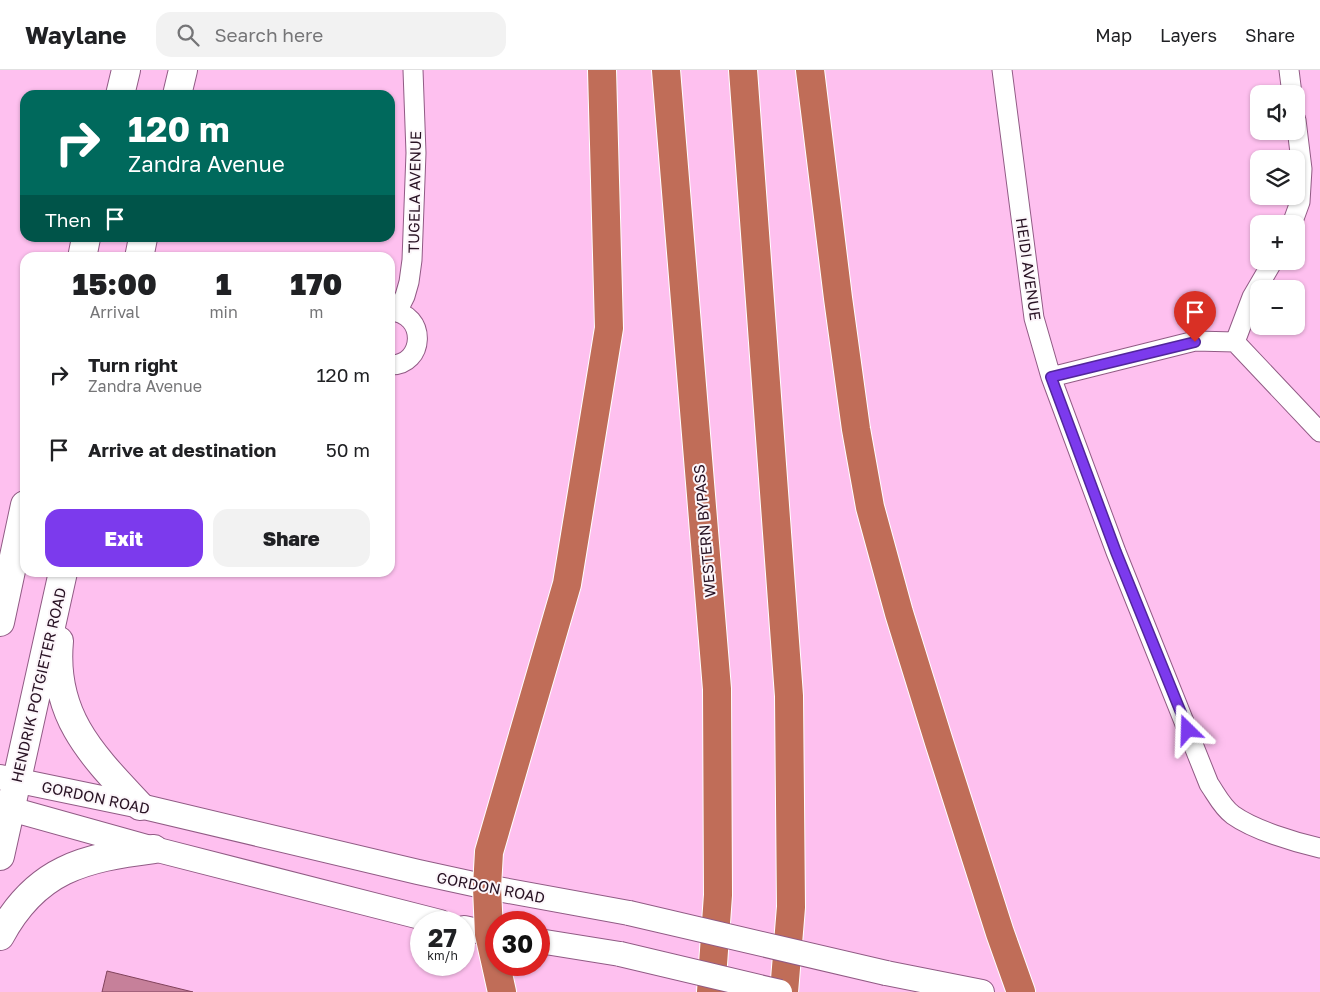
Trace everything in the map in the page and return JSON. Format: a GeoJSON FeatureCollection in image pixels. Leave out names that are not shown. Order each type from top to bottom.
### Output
{"type":"FeatureCollection","features":[{"type":"Feature","properties":{"kind":"highway"},"geometry":{"type":"LineString","coordinates":[[483,932],[489,852],[567,584],[609,328],[602,70]]}},
{"type":"Feature","properties":{"kind":"highway","name":"WESTERN BYPASS"},"geometry":{"type":"LineString","coordinates":[[666,70],[717,689],[718,895],[711,992]]}},
{"type":"Feature","properties":{"kind":"highway"},"geometry":{"type":"LineString","coordinates":[[743,70],[789,696],[791,907],[784,992]]}},
{"type":"Feature","properties":{"kind":"highway"},"geometry":{"type":"LineString","coordinates":[[810,70],[838,298],[856,429],[870,507],[899,613],[938,742],[1021,992]]}},
{"type":"Feature","properties":{"kind":"highway"},"geometry":{"type":"LineString","coordinates":[[498,976],[502,992]]}},
{"type":"Feature","properties":{"kind":"main road"},"geometry":{"type":"LineString","coordinates":[[121,90],[126,70]]}},
{"type":"Feature","properties":{"kind":"main road"},"geometry":{"type":"LineString","coordinates":[[178,90],[183,70]]}},
{"type":"Feature","properties":{"kind":"main road"},"geometry":{"type":"LineString","coordinates":[[0,622],[20,528]]}},
{"type":"Feature","properties":{"kind":"main road","name":"HENDRIK POTGIETER ROAD"},"geometry":{"type":"LineString","coordinates":[[0,856],[8,779],[64,577]]}},
{"type":"Feature","properties":{"kind":"main road"},"geometry":{"type":"LineString","coordinates":[[65,577],[59,645],[59,679],[67,709],[80,736],[97,760],[140,806]]}},
{"type":"Feature","properties":{"kind":"main road"},"geometry":{"type":"LineString","coordinates":[[0,936],[22,902],[41,884],[56,875],[91,859],[111,854],[154,849]]}},
{"type":"Feature","properties":{"kind":"street","name":"TUGELA AVENUE"},"geometry":{"type":"LineString","coordinates":[[395,309],[409,282],[412,260],[416,153],[413,70]]}},
{"type":"Feature","properties":{"kind":"street","name":"HEIDI AVENUE"},"geometry":{"type":"LineString","coordinates":[[1002,70],[1034,318],[1051,377],[1116,552],[1209,784],[1218,799],[1232,814],[1270,834],[1320,848]]}},
{"type":"Feature","properties":{"kind":"street"},"geometry":{"type":"LineString","coordinates":[[1289,70],[1291,85]]}},
{"type":"Feature","properties":{"kind":"street"},"geometry":{"type":"LineString","coordinates":[[1295,215],[1300,202],[1302,169],[1298,140]]}},
{"type":"Feature","properties":{"kind":"street"},"geometry":{"type":"LineString","coordinates":[[1234,342],[1252,297],[1267,270]]}},
{"type":"Feature","properties":{"kind":"street","name":"TUGELA AVENUE"},"geometry":{"type":"LineString","coordinates":[[395,311],[407,316],[414,324],[418,335],[417,345],[412,354],[405,361],[395,365]]}},
{"type":"Feature","properties":{"kind":"street"},"geometry":{"type":"LineString","coordinates":[[1051,377],[1195,342],[1234,342],[1320,432]]}},
{"type":"Feature","properties":{"kind":"street","name":"GORDON ROAD"},"geometry":{"type":"LineString","coordinates":[[8,779],[140,806],[418,872],[487,887],[629,912],[886,973],[982,992]]}},
{"type":"Feature","properties":{"kind":"street","name":"GORDON ROAD"},"geometry":{"type":"LineString","coordinates":[[5,807],[154,849],[410,914]]}},
{"type":"Feature","properties":{"kind":"street"},"geometry":{"type":"LineString","coordinates":[[550,944],[620,954],[780,992]]}},
{"type":"Feature","properties":{"kind":"building"},"geometry":{"type":"Polygon","coordinates":[[[107,971],[193,992],[102,992],[107,971]]]}},
{"type":"Feature","properties":{"kind":"route"},"geometry":{"type":"LineString","coordinates":[[1188,730],[1116,552],[1051,377],[1195,342]]}}]}
